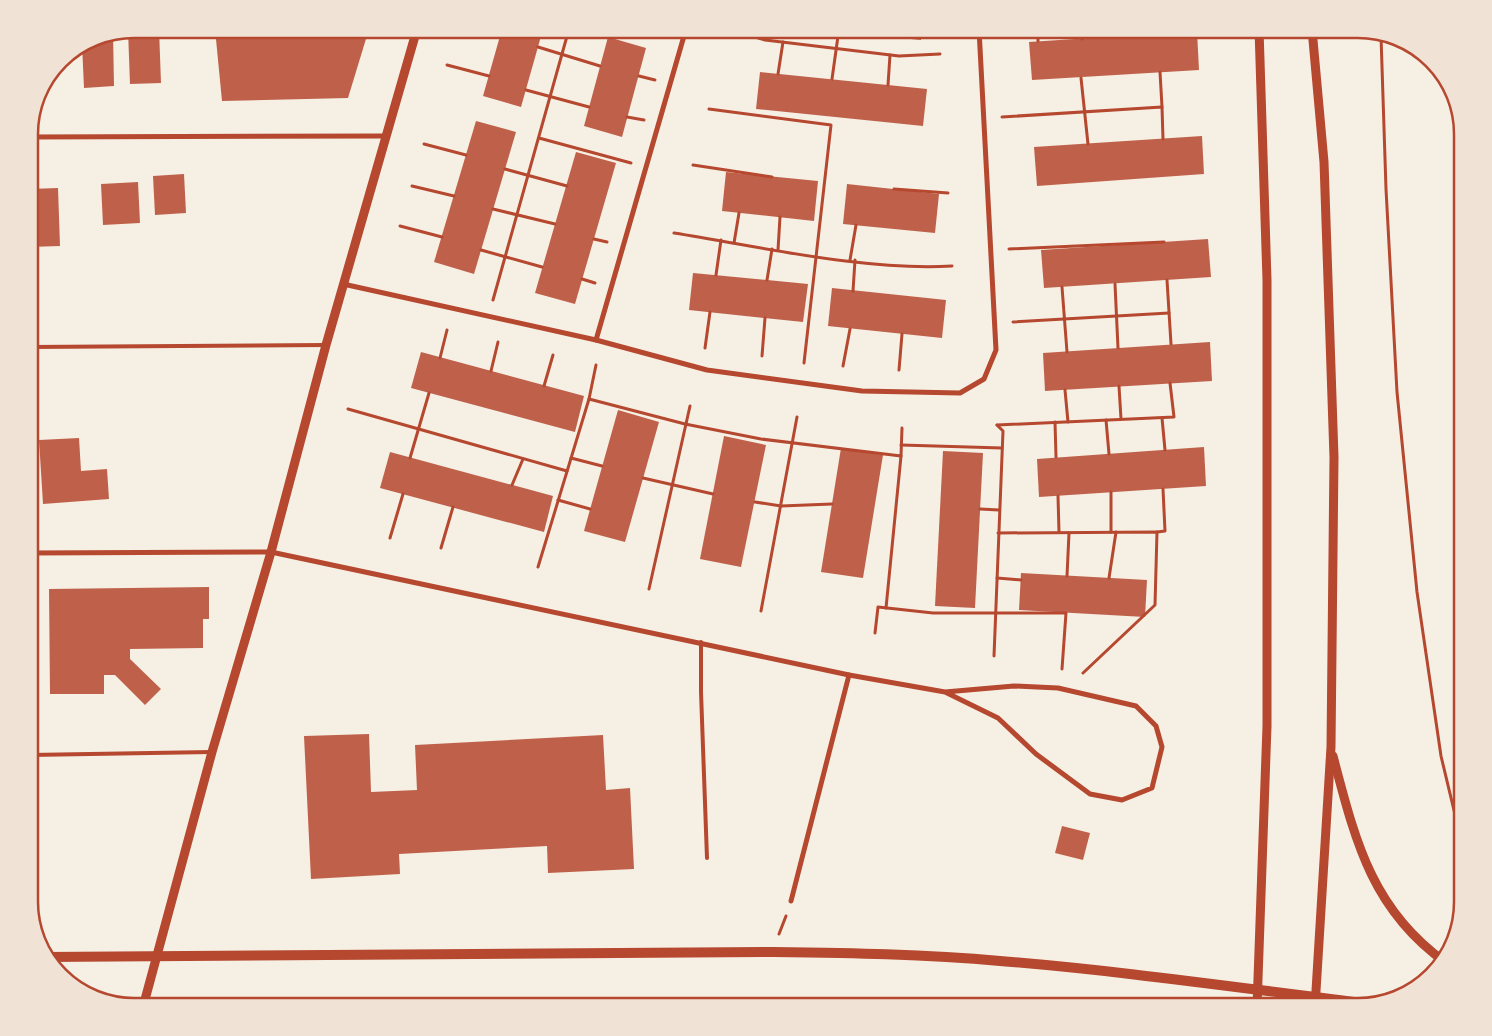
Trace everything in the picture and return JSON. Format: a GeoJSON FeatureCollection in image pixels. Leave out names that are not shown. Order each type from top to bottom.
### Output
{"type":"FeatureCollection","features":[{"type":"Feature","properties":{"kind":"main road"},"geometry":{"type":"LineString","coordinates":[[55,957],[158,958],[773,952],[882,953],[999,961],[1258,991],[1295,998]]}},
{"type":"Feature","properties":{"kind":"street"},"geometry":{"type":"LineString","coordinates":[[147,998],[212,752],[272,552],[326,344],[414,38]]}},
{"type":"Feature","properties":{"kind":"street"},"geometry":{"type":"LineString","coordinates":[[596,340],[683,38]]}},
{"type":"Feature","properties":{"kind":"street"},"geometry":{"type":"LineString","coordinates":[[343,284],[596,340],[707,370],[862,392],[960,393],[984,379],[996,350],[979,38]]}},
{"type":"Feature","properties":{"kind":"street"},"geometry":{"type":"LineString","coordinates":[[1258,998],[1268,726],[1267,290],[1259,38]]}},
{"type":"Feature","properties":{"kind":"street"},"geometry":{"type":"LineString","coordinates":[[1313,38],[1324,162],[1330,291],[1334,457],[1331,747],[1316,998]]}},
{"type":"Feature","properties":{"kind":"street"},"geometry":{"type":"LineString","coordinates":[[38,137],[386,136]]}},
{"type":"Feature","properties":{"kind":"street"},"geometry":{"type":"LineString","coordinates":[[38,552],[272,552],[849,675],[945,692],[1014,686],[1058,688],[1136,706],[1156,726],[1162,747],[1152,788],[1122,800],[1090,794],[1036,754],[998,718],[945,692]]}},
{"type":"Feature","properties":{"kind":"street"},"geometry":{"type":"LineString","coordinates":[[790,901],[849,675]]}},
{"type":"Feature","properties":{"kind":"street"},"geometry":{"type":"LineString","coordinates":[[1331,747],[1349,814],[1377,887],[1390,910],[1407,930],[1438,956]]}},
{"type":"Feature","properties":{"kind":"lane"},"geometry":{"type":"LineString","coordinates":[[38,347],[326,344]]}},
{"type":"Feature","properties":{"kind":"lane"},"geometry":{"type":"LineString","coordinates":[[701,642],[700,686],[707,858]]}},
{"type":"Feature","properties":{"kind":"lane"},"geometry":{"type":"LineString","coordinates":[[38,755],[212,752]]}},
{"type":"Feature","properties":{"kind":"path"},"geometry":{"type":"LineString","coordinates":[[492,304],[566,38]]}},
{"type":"Feature","properties":{"kind":"path"},"geometry":{"type":"LineString","coordinates":[[758,38],[890,55],[940,54]]}},
{"type":"Feature","properties":{"kind":"path"},"geometry":{"type":"LineString","coordinates":[[832,80],[838,38]]}},
{"type":"Feature","properties":{"kind":"path"},"geometry":{"type":"LineString","coordinates":[[1381,41],[1386,189],[1397,392],[1417,592],[1441,756],[1454,810]]}},
{"type":"Feature","properties":{"kind":"path"},"geometry":{"type":"LineString","coordinates":[[778,74],[783,42]]}},
{"type":"Feature","properties":{"kind":"path"},"geometry":{"type":"LineString","coordinates":[[538,47],[600,66]]}},
{"type":"Feature","properties":{"kind":"path"},"geometry":{"type":"LineString","coordinates":[[888,85],[890,55]]}},
{"type":"Feature","properties":{"kind":"path"},"geometry":{"type":"LineString","coordinates":[[447,65],[489,76]]}},
{"type":"Feature","properties":{"kind":"path"},"geometry":{"type":"LineString","coordinates":[[1160,72],[1163,139]]}},
{"type":"Feature","properties":{"kind":"path"},"geometry":{"type":"LineString","coordinates":[[639,76],[660,81]]}},
{"type":"Feature","properties":{"kind":"path"},"geometry":{"type":"LineString","coordinates":[[1081,78],[1088,144]]}},
{"type":"Feature","properties":{"kind":"path"},"geometry":{"type":"LineString","coordinates":[[526,90],[589,107]]}},
{"type":"Feature","properties":{"kind":"path"},"geometry":{"type":"LineString","coordinates":[[1002,117],[1162,107]]}},
{"type":"Feature","properties":{"kind":"path"},"geometry":{"type":"LineString","coordinates":[[709,109],[831,125],[804,363]]}},
{"type":"Feature","properties":{"kind":"path"},"geometry":{"type":"LineString","coordinates":[[628,117],[649,122]]}},
{"type":"Feature","properties":{"kind":"path"},"geometry":{"type":"LineString","coordinates":[[538,138],[637,165]]}},
{"type":"Feature","properties":{"kind":"path"},"geometry":{"type":"LineString","coordinates":[[424,144],[466,155]]}},
{"type":"Feature","properties":{"kind":"path"},"geometry":{"type":"LineString","coordinates":[[693,165],[772,177]]}},
{"type":"Feature","properties":{"kind":"path"},"geometry":{"type":"LineString","coordinates":[[505,169],[567,186]]}},
{"type":"Feature","properties":{"kind":"path"},"geometry":{"type":"LineString","coordinates":[[412,186],[454,196]]}},
{"type":"Feature","properties":{"kind":"path"},"geometry":{"type":"LineString","coordinates":[[894,189],[948,193]]}},
{"type":"Feature","properties":{"kind":"path"},"geometry":{"type":"LineString","coordinates":[[493,209],[555,224]]}},
{"type":"Feature","properties":{"kind":"path"},"geometry":{"type":"LineString","coordinates":[[734,242],[739,213]]}},
{"type":"Feature","properties":{"kind":"path"},"geometry":{"type":"LineString","coordinates":[[778,250],[780,217]]}},
{"type":"Feature","properties":{"kind":"path"},"geometry":{"type":"LineString","coordinates":[[853,291],[852,260],[856,225]]}},
{"type":"Feature","properties":{"kind":"path"},"geometry":{"type":"LineString","coordinates":[[400,226],[442,237]]}},
{"type":"Feature","properties":{"kind":"path"},"geometry":{"type":"LineString","coordinates":[[674,233],[816,256],[919,268],[952,266]]}},
{"type":"Feature","properties":{"kind":"path"},"geometry":{"type":"LineString","coordinates":[[716,275],[721,240]]}},
{"type":"Feature","properties":{"kind":"path"},"geometry":{"type":"LineString","coordinates":[[1009,249],[1164,242]]}},
{"type":"Feature","properties":{"kind":"path"},"geometry":{"type":"LineString","coordinates":[[768,280],[772,249]]}},
{"type":"Feature","properties":{"kind":"path"},"geometry":{"type":"LineString","coordinates":[[481,250],[542,267]]}},
{"type":"Feature","properties":{"kind":"path"},"geometry":{"type":"LineString","coordinates":[[1167,280],[1171,344]]}},
{"type":"Feature","properties":{"kind":"path"},"geometry":{"type":"LineString","coordinates":[[1115,284],[1118,348]]}},
{"type":"Feature","properties":{"kind":"path"},"geometry":{"type":"LineString","coordinates":[[1062,287],[1067,352]]}},
{"type":"Feature","properties":{"kind":"path"},"geometry":{"type":"LineString","coordinates":[[705,348],[710,312]]}},
{"type":"Feature","properties":{"kind":"path"},"geometry":{"type":"LineString","coordinates":[[1013,322],[1169,313]]}},
{"type":"Feature","properties":{"kind":"path"},"geometry":{"type":"LineString","coordinates":[[762,356],[765,318]]}},
{"type":"Feature","properties":{"kind":"path"},"geometry":{"type":"LineString","coordinates":[[843,366],[850,328]]}},
{"type":"Feature","properties":{"kind":"path"},"geometry":{"type":"LineString","coordinates":[[440,358],[447,330]]}},
{"type":"Feature","properties":{"kind":"path"},"geometry":{"type":"LineString","coordinates":[[899,370],[902,334]]}},
{"type":"Feature","properties":{"kind":"path"},"geometry":{"type":"LineString","coordinates":[[490,371],[498,342]]}},
{"type":"Feature","properties":{"kind":"path"},"geometry":{"type":"LineString","coordinates":[[544,386],[553,355]]}},
{"type":"Feature","properties":{"kind":"path"},"geometry":{"type":"LineString","coordinates":[[538,567],[589,399],[596,365]]}},
{"type":"Feature","properties":{"kind":"path"},"geometry":{"type":"LineString","coordinates":[[994,656],[1003,431],[997,425],[1174,417],[1170,383]]}},
{"type":"Feature","properties":{"kind":"path"},"geometry":{"type":"LineString","coordinates":[[1119,386],[1121,420]]}},
{"type":"Feature","properties":{"kind":"path"},"geometry":{"type":"LineString","coordinates":[[1065,390],[1068,422]]}},
{"type":"Feature","properties":{"kind":"path"},"geometry":{"type":"LineString","coordinates":[[410,458],[429,393]]}},
{"type":"Feature","properties":{"kind":"path"},"geometry":{"type":"LineString","coordinates":[[589,399],[685,424],[761,439],[901,456]]}},
{"type":"Feature","properties":{"kind":"path"},"geometry":{"type":"LineString","coordinates":[[649,589],[690,406]]}},
{"type":"Feature","properties":{"kind":"path"},"geometry":{"type":"LineString","coordinates":[[348,409],[567,471]]}},
{"type":"Feature","properties":{"kind":"path"},"geometry":{"type":"LineString","coordinates":[[762,611],[797,417]]}},
{"type":"Feature","properties":{"kind":"path"},"geometry":{"type":"LineString","coordinates":[[1162,418],[1165,450]]}},
{"type":"Feature","properties":{"kind":"path"},"geometry":{"type":"LineString","coordinates":[[1106,420],[1109,454]]}},
{"type":"Feature","properties":{"kind":"path"},"geometry":{"type":"LineString","coordinates":[[1054,422],[1056,457]]}},
{"type":"Feature","properties":{"kind":"path"},"geometry":{"type":"LineString","coordinates":[[886,608],[902,428]]}},
{"type":"Feature","properties":{"kind":"path"},"geometry":{"type":"LineString","coordinates":[[901,445],[1002,448]]}},
{"type":"Feature","properties":{"kind":"path"},"geometry":{"type":"LineString","coordinates":[[512,485],[523,458]]}},
{"type":"Feature","properties":{"kind":"path"},"geometry":{"type":"LineString","coordinates":[[570,458],[602,466]]}},
{"type":"Feature","properties":{"kind":"path"},"geometry":{"type":"LineString","coordinates":[[643,478],[713,494]]}},
{"type":"Feature","properties":{"kind":"path"},"geometry":{"type":"LineString","coordinates":[[998,533],[1165,531],[1163,489]]}},
{"type":"Feature","properties":{"kind":"path"},"geometry":{"type":"LineString","coordinates":[[1111,492],[1111,532]]}},
{"type":"Feature","properties":{"kind":"path"},"geometry":{"type":"LineString","coordinates":[[390,538],[403,494]]}},
{"type":"Feature","properties":{"kind":"path"},"geometry":{"type":"LineString","coordinates":[[1058,496],[1059,532]]}},
{"type":"Feature","properties":{"kind":"path"},"geometry":{"type":"LineString","coordinates":[[558,500],[590,508]]}},
{"type":"Feature","properties":{"kind":"path"},"geometry":{"type":"LineString","coordinates":[[754,502],[781,506],[832,504]]}},
{"type":"Feature","properties":{"kind":"path"},"geometry":{"type":"LineString","coordinates":[[441,548],[453,507]]}},
{"type":"Feature","properties":{"kind":"path"},"geometry":{"type":"LineString","coordinates":[[980,510],[999,510]]}},
{"type":"Feature","properties":{"kind":"path"},"geometry":{"type":"LineString","coordinates":[[1067,576],[1069,532]]}},
{"type":"Feature","properties":{"kind":"path"},"geometry":{"type":"LineString","coordinates":[[1109,578],[1116,532]]}},
{"type":"Feature","properties":{"kind":"path"},"geometry":{"type":"LineString","coordinates":[[1083,673],[1155,605],[1157,532]]}},
{"type":"Feature","properties":{"kind":"path"},"geometry":{"type":"LineString","coordinates":[[997,578],[1021,580]]}},
{"type":"Feature","properties":{"kind":"path"},"geometry":{"type":"LineString","coordinates":[[875,633],[878,608],[933,613],[1066,613],[1062,669]]}},
{"type":"Feature","properties":{"kind":"path"},"geometry":{"type":"LineString","coordinates":[[773,952],[790,901]]}},
{"type":"Feature","properties":{"kind":"building"},"geometry":{"type":"Polygon","coordinates":[[[128,38],[159,38],[161,83],[130,84],[128,38]]]}},
{"type":"Feature","properties":{"kind":"building"},"geometry":{"type":"Polygon","coordinates":[[[216,38],[366,38],[348,98],[222,101],[216,38]]]}},
{"type":"Feature","properties":{"kind":"building"},"geometry":{"type":"Polygon","coordinates":[[[499,38],[540,38],[521,107],[483,96],[499,38]]]}},
{"type":"Feature","properties":{"kind":"building"},"geometry":{"type":"Polygon","coordinates":[[[608,38],[646,48],[622,137],[584,126],[608,38]]]}},
{"type":"Feature","properties":{"kind":"building"},"geometry":{"type":"Polygon","coordinates":[[[900,38],[921,38],[921,40],[900,38]]]}},
{"type":"Feature","properties":{"kind":"building"},"geometry":{"type":"Polygon","coordinates":[[[1090,38],[1197,38],[1199,70],[1032,80],[1029,42],[1090,38]]]}},
{"type":"Feature","properties":{"kind":"building"},"geometry":{"type":"Polygon","coordinates":[[[113,40],[114,86],[84,88],[82,52],[113,40]]]}},
{"type":"Feature","properties":{"kind":"building"},"geometry":{"type":"Polygon","coordinates":[[[760,72],[927,89],[923,126],[756,109],[760,72]]]}},
{"type":"Feature","properties":{"kind":"building"},"geometry":{"type":"Polygon","coordinates":[[[476,121],[516,132],[474,274],[434,262],[476,121]]]}},
{"type":"Feature","properties":{"kind":"building"},"geometry":{"type":"Polygon","coordinates":[[[1202,136],[1204,174],[1037,186],[1034,147],[1202,136]]]}},
{"type":"Feature","properties":{"kind":"building"},"geometry":{"type":"Polygon","coordinates":[[[576,152],[616,163],[575,304],[535,293],[576,152]]]}},
{"type":"Feature","properties":{"kind":"building"},"geometry":{"type":"Polygon","coordinates":[[[726,172],[818,181],[814,221],[722,211],[726,172]]]}},
{"type":"Feature","properties":{"kind":"building"},"geometry":{"type":"Polygon","coordinates":[[[184,174],[186,213],[155,215],[153,176],[184,174]]]}},
{"type":"Feature","properties":{"kind":"building"},"geometry":{"type":"Polygon","coordinates":[[[138,182],[140,223],[103,225],[101,184],[138,182]]]}},
{"type":"Feature","properties":{"kind":"building"},"geometry":{"type":"Polygon","coordinates":[[[847,184],[939,194],[935,233],[843,224],[847,184]]]}},
{"type":"Feature","properties":{"kind":"building"},"geometry":{"type":"Polygon","coordinates":[[[58,188],[60,246],[38,247],[38,189],[58,188]]]}},
{"type":"Feature","properties":{"kind":"building"},"geometry":{"type":"Polygon","coordinates":[[[1208,239],[1211,277],[1044,288],[1041,250],[1208,239]]]}},
{"type":"Feature","properties":{"kind":"building"},"geometry":{"type":"Polygon","coordinates":[[[693,273],[808,284],[803,322],[689,310],[693,273]]]}},
{"type":"Feature","properties":{"kind":"building"},"geometry":{"type":"Polygon","coordinates":[[[832,288],[946,300],[942,338],[828,326],[832,288]]]}},
{"type":"Feature","properties":{"kind":"building"},"geometry":{"type":"Polygon","coordinates":[[[1210,342],[1212,381],[1045,391],[1043,353],[1210,342]]]}},
{"type":"Feature","properties":{"kind":"building"},"geometry":{"type":"Polygon","coordinates":[[[421,352],[584,396],[575,432],[411,388],[421,352]]]}},
{"type":"Feature","properties":{"kind":"building"},"geometry":{"type":"Polygon","coordinates":[[[618,410],[659,422],[625,542],[584,531],[618,410]]]}},
{"type":"Feature","properties":{"kind":"building"},"geometry":{"type":"Polygon","coordinates":[[[724,436],[766,445],[741,567],[700,559],[724,436]]]}},
{"type":"Feature","properties":{"kind":"building"},"geometry":{"type":"Polygon","coordinates":[[[79,438],[81,471],[107,469],[109,499],[43,504],[39,440],[79,438]]]}},
{"type":"Feature","properties":{"kind":"building"},"geometry":{"type":"Polygon","coordinates":[[[1204,447],[1206,486],[1039,497],[1037,459],[1204,447]]]}},
{"type":"Feature","properties":{"kind":"building"},"geometry":{"type":"Polygon","coordinates":[[[841,448],[883,455],[863,578],[821,572],[841,448]]]}},
{"type":"Feature","properties":{"kind":"building"},"geometry":{"type":"Polygon","coordinates":[[[943,451],[983,453],[975,608],[935,606],[943,451]]]}},
{"type":"Feature","properties":{"kind":"building"},"geometry":{"type":"Polygon","coordinates":[[[390,452],[553,496],[544,532],[380,488],[390,452]]]}},
{"type":"Feature","properties":{"kind":"building"},"geometry":{"type":"Polygon","coordinates":[[[1021,573],[1147,580],[1145,617],[1019,610],[1021,573]]]}},
{"type":"Feature","properties":{"kind":"building"},"geometry":{"type":"Polygon","coordinates":[[[209,587],[209,619],[203,619],[203,648],[130,649],[130,659],[161,689],[145,705],[115,675],[104,675],[104,694],[50,694],[49,589],[209,587]]]}},
{"type":"Feature","properties":{"kind":"building"},"geometry":{"type":"Polygon","coordinates":[[[369,734],[371,792],[417,790],[415,745],[603,735],[606,790],[630,788],[634,869],[548,873],[547,846],[399,854],[400,874],[311,879],[304,736],[369,734]]]}},
{"type":"Feature","properties":{"kind":"building"},"geometry":{"type":"Polygon","coordinates":[[[1062,826],[1090,833],[1083,860],[1055,853],[1062,826]]]}}]}
